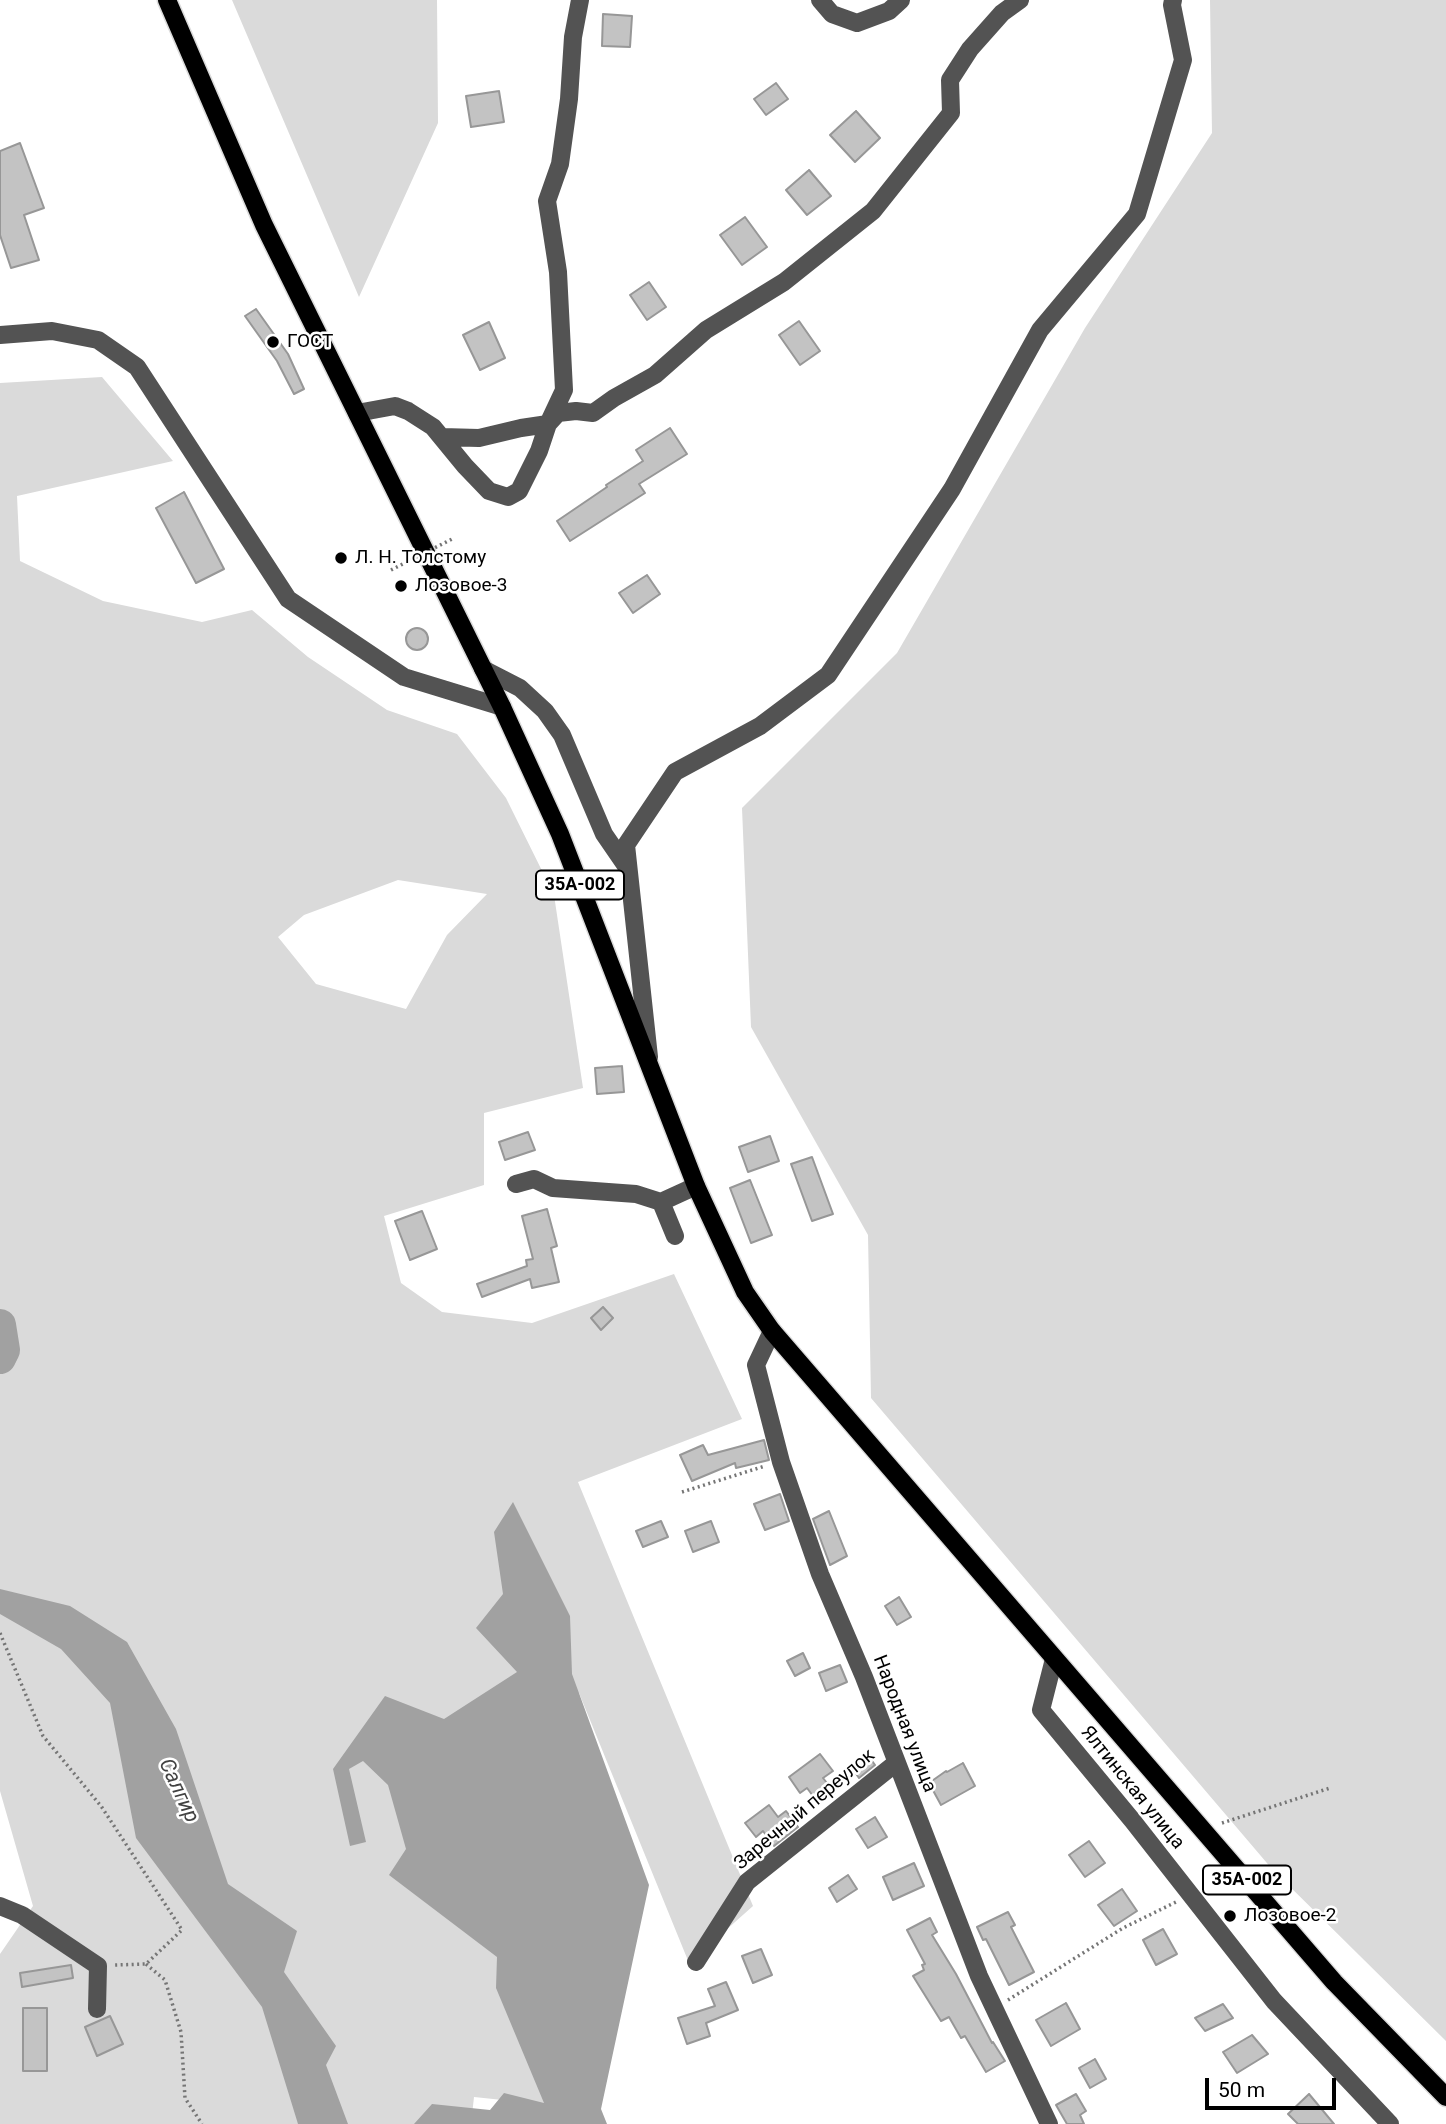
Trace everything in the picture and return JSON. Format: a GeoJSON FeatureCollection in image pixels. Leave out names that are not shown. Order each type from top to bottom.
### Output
{"type":"FeatureCollection","features":[{"type":"Feature","properties":{"kind":"main road","name":"35А-002"},"geometry":{"type":"LineString","coordinates":[[167,0],[264,225],[502,707],[560,834],[696,1186],[745,1292],[772,1331],[1334,1982],[1446,2097]]}},
{"type":"Feature","properties":{"kind":"street"},"geometry":{"type":"LineString","coordinates":[[357,414],[395,406],[408,411],[442,437],[489,491],[508,497],[519,491],[564,390],[558,272],[547,201],[559,164],[569,99],[573,37],[580,0]]}},
{"type":"Feature","properties":{"kind":"street"},"geometry":{"type":"LineString","coordinates":[[820,0],[832,14],[857,23],[889,11],[901,0]]}},
{"type":"Feature","properties":{"kind":"street"},"geometry":{"type":"LineString","coordinates":[[442,437],[479,438],[548,424],[558,413],[593,413],[655,375],[706,330],[784,282],[873,211],[951,113],[950,80],[970,50],[1002,13],[1020,0]]}},
{"type":"Feature","properties":{"kind":"street"},"geometry":{"type":"LineString","coordinates":[[650,1067],[626,845],[675,772],[760,726],[828,675],[952,489],[1040,330],[1137,214],[1183,60],[1171,5],[1173,0]]}},
{"type":"Feature","properties":{"kind":"street"},"geometry":{"type":"LineString","coordinates":[[0,335],[52,331],[98,340],[137,367],[288,599],[404,677],[502,707]]}},
{"type":"Feature","properties":{"kind":"street"},"geometry":{"type":"LineString","coordinates":[[483,669],[520,688],[545,711],[562,735],[604,834],[628,869]]}},
{"type":"Feature","properties":{"kind":"street"},"geometry":{"type":"LineString","coordinates":[[516,1184],[534,1179],[553,1188],[636,1194],[661,1202],[696,1186]]}},
{"type":"Feature","properties":{"kind":"street"},"geometry":{"type":"LineString","coordinates":[[661,1202],[675,1236]]}},
{"type":"Feature","properties":{"kind":"street","name":"Народная улица"},"geometry":{"type":"LineString","coordinates":[[772,1331],[756,1365],[781,1461],[820,1574],[864,1677],[993,2007],[1049,2124]]}},
{"type":"Feature","properties":{"kind":"street","name":"Ялтинская улица"},"geometry":{"type":"LineString","coordinates":[[1054,1659],[1041,1710],[1132,1819],[1274,2001],[1390,2124]]}},
{"type":"Feature","properties":{"kind":"street","name":"Заречный переулок"},"geometry":{"type":"LineString","coordinates":[[696,1962],[747,1882],[896,1763]]}},
{"type":"Feature","properties":{"kind":"street"},"geometry":{"type":"LineString","coordinates":[[0,1906],[22,1915],[98,1966],[97,2009]]}},
{"type":"Feature","properties":{"kind":"path"},"geometry":{"type":"LineString","coordinates":[[391,570],[454,538]]}},
{"type":"Feature","properties":{"kind":"path"},"geometry":{"type":"LineString","coordinates":[[682,1492],[781,1461]]}},
{"type":"Feature","properties":{"kind":"path"},"geometry":{"type":"LineString","coordinates":[[0,1633],[43,1736],[101,1806],[182,1930],[146,1964],[98,1966]]}},
{"type":"Feature","properties":{"kind":"path"},"geometry":{"type":"LineString","coordinates":[[1222,1823],[1329,1788]]}},
{"type":"Feature","properties":{"kind":"path"},"geometry":{"type":"LineString","coordinates":[[993,2007],[1123,1928],[1164,1909],[1190,1893]]}},
{"type":"Feature","properties":{"kind":"path"},"geometry":{"type":"LineString","coordinates":[[146,1964],[165,1980],[181,2032],[185,2098],[202,2124]]}},
{"type":"Feature","properties":{"kind":"shaded area"},"geometry":{"type":"Polygon","coordinates":[[[232,0],[437,0],[438,123],[359,297],[232,0]]]}},
{"type":"Feature","properties":{"kind":"shaded area"},"geometry":{"type":"Polygon","coordinates":[[[1210,0],[1446,0],[1446,2041],[1272,1869],[871,1398],[868,1235],[751,1027],[742,808],[897,653],[1085,328],[1212,133],[1210,0]]]}},
{"type":"Feature","properties":{"kind":"shaded area"},"geometry":{"type":"Polygon","coordinates":[[[102,377],[173,461],[17,496],[20,561],[103,601],[202,622],[252,610],[308,657],[387,710],[457,734],[506,798],[554,895],[583,1088],[484,1113],[484,1185],[384,1216],[401,1283],[442,1312],[532,1323],[674,1274],[742,1419],[578,1482],[753,1906],[689,1963],[579,1693],[560,2106],[474,2097],[471,2124],[0,2124],[0,1954],[33,1906],[0,1791],[0,383],[102,377]],[[398,880],[304,915],[278,937],[316,984],[406,1009],[447,935],[487,894],[398,880]]]}},
{"type":"Feature","properties":{"kind":"water"},"geometry":{"type":"Polygon","coordinates":[[[513,1502],[570,1616],[572,1674],[649,1885],[601,2109],[607,2124],[414,2124],[432,2104],[490,2110],[504,2093],[544,2103],[496,1988],[497,1957],[389,1875],[406,1849],[388,1785],[363,1761],[349,1769],[366,1842],[350,1846],[333,1769],[385,1696],[444,1719],[517,1672],[476,1628],[503,1594],[494,1532],[513,1502]]]}},
{"type":"Feature","properties":{"kind":"water"},"geometry":{"type":"Polygon","coordinates":[[[0,1589],[70,1606],[127,1642],[176,1729],[228,1884],[297,1931],[284,1972],[336,2046],[326,2065],[348,2124],[298,2124],[262,2007],[136,1838],[110,1703],[61,1649],[0,1614],[0,1589]]]}},
{"type":"Feature","properties":{"kind":"building"},"geometry":{"type":"Polygon","coordinates":[[[603,14],[632,16],[630,47],[602,46],[603,14]]]}},
{"type":"Feature","properties":{"kind":"building"},"geometry":{"type":"Polygon","coordinates":[[[776,83],[788,99],[766,115],[754,99],[776,83]]]}},
{"type":"Feature","properties":{"kind":"building"},"geometry":{"type":"Polygon","coordinates":[[[499,91],[504,122],[471,127],[466,96],[499,91]]]}},
{"type":"Feature","properties":{"kind":"building"},"geometry":{"type":"Polygon","coordinates":[[[856,111],[880,138],[855,162],[830,135],[856,111]]]}},
{"type":"Feature","properties":{"kind":"building"},"geometry":{"type":"Polygon","coordinates":[[[20,143],[44,208],[24,215],[39,260],[11,268],[0,235],[0,151],[20,143]]]}},
{"type":"Feature","properties":{"kind":"building"},"geometry":{"type":"Polygon","coordinates":[[[809,170],[831,196],[807,215],[786,190],[809,170]]]}},
{"type":"Feature","properties":{"kind":"building"},"geometry":{"type":"Polygon","coordinates":[[[745,217],[767,247],[742,265],[720,235],[745,217]]]}},
{"type":"Feature","properties":{"kind":"building"},"geometry":{"type":"Polygon","coordinates":[[[649,282],[666,307],[647,320],[630,295],[649,282]]]}},
{"type":"Feature","properties":{"kind":"building"},"geometry":{"type":"Polygon","coordinates":[[[256,309],[288,354],[304,389],[294,394],[277,361],[245,316],[256,309]]]}},
{"type":"Feature","properties":{"kind":"building"},"geometry":{"type":"Polygon","coordinates":[[[799,321],[820,351],[800,365],[779,335],[799,321]]]}},
{"type":"Feature","properties":{"kind":"building"},"geometry":{"type":"Polygon","coordinates":[[[489,322],[505,358],[480,370],[463,335],[489,322]]]}},
{"type":"Feature","properties":{"kind":"building"},"geometry":{"type":"Polygon","coordinates":[[[670,428],[687,454],[639,484],[645,493],[570,541],[557,521],[643,461],[636,450],[670,428]]]}},
{"type":"Feature","properties":{"kind":"building"},"geometry":{"type":"Polygon","coordinates":[[[184,492],[224,569],[196,583],[156,508],[184,492]]]}},
{"type":"Feature","properties":{"kind":"building"},"geometry":{"type":"Polygon","coordinates":[[[647,575],[660,594],[633,613],[619,593],[647,575]]]}},
{"type":"Feature","properties":{"kind":"building"},"geometry":{"type":"Polygon","coordinates":[[[413,628],[421,628],[428,635],[428,643],[421,650],[413,650],[406,643],[406,635],[413,628]]]}},
{"type":"Feature","properties":{"kind":"building"},"geometry":{"type":"Polygon","coordinates":[[[622,1066],[624,1092],[597,1094],[595,1068],[622,1066]]]}},
{"type":"Feature","properties":{"kind":"building"},"geometry":{"type":"Polygon","coordinates":[[[528,1132],[535,1150],[505,1160],[499,1142],[528,1132]]]}},
{"type":"Feature","properties":{"kind":"building"},"geometry":{"type":"Polygon","coordinates":[[[770,1136],[779,1161],[748,1172],[739,1147],[770,1136]]]}},
{"type":"Feature","properties":{"kind":"building"},"geometry":{"type":"Polygon","coordinates":[[[812,1157],[833,1214],[812,1221],[791,1164],[812,1157]]]}},
{"type":"Feature","properties":{"kind":"building"},"geometry":{"type":"Polygon","coordinates":[[[750,1180],[772,1235],[751,1243],[730,1188],[750,1180]]]}},
{"type":"Feature","properties":{"kind":"building"},"geometry":{"type":"Polygon","coordinates":[[[547,1209],[557,1246],[551,1248],[559,1282],[532,1288],[530,1279],[482,1297],[477,1284],[527,1266],[526,1260],[533,1259],[522,1216],[547,1209]]]}},
{"type":"Feature","properties":{"kind":"building"},"geometry":{"type":"Polygon","coordinates":[[[422,1211],[437,1249],[410,1260],[395,1221],[422,1211]]]}},
{"type":"Feature","properties":{"kind":"building"},"geometry":{"type":"Polygon","coordinates":[[[603,1307],[613,1318],[601,1330],[591,1318],[603,1307]]]}},
{"type":"Feature","properties":{"kind":"building"},"geometry":{"type":"Polygon","coordinates":[[[764,1440],[769,1460],[736,1468],[735,1463],[692,1481],[680,1455],[703,1445],[708,1455],[764,1440]]]}},
{"type":"Feature","properties":{"kind":"building"},"geometry":{"type":"Polygon","coordinates":[[[780,1494],[789,1521],[765,1530],[754,1504],[780,1494]]]}},
{"type":"Feature","properties":{"kind":"building"},"geometry":{"type":"Polygon","coordinates":[[[829,1511],[847,1556],[830,1565],[813,1519],[829,1511]]]}},
{"type":"Feature","properties":{"kind":"building"},"geometry":{"type":"Polygon","coordinates":[[[661,1521],[668,1537],[643,1547],[636,1531],[661,1521]]]}},
{"type":"Feature","properties":{"kind":"building"},"geometry":{"type":"Polygon","coordinates":[[[711,1521],[719,1542],[693,1552],[685,1531],[711,1521]]]}},
{"type":"Feature","properties":{"kind":"building"},"geometry":{"type":"Polygon","coordinates":[[[899,1597],[911,1617],[897,1625],[885,1606],[899,1597]]]}},
{"type":"Feature","properties":{"kind":"building"},"geometry":{"type":"Polygon","coordinates":[[[803,1653],[810,1668],[795,1676],[787,1661],[803,1653]]]}},
{"type":"Feature","properties":{"kind":"building"},"geometry":{"type":"Polygon","coordinates":[[[840,1665],[847,1682],[826,1691],[819,1673],[840,1665]]]}},
{"type":"Feature","properties":{"kind":"building"},"geometry":{"type":"Polygon","coordinates":[[[820,1754],[833,1771],[823,1778],[835,1793],[819,1804],[807,1788],[800,1793],[789,1777],[820,1754]]]}},
{"type":"Feature","properties":{"kind":"building"},"geometry":{"type":"Polygon","coordinates":[[[870,1758],[875,1765],[859,1778],[854,1771],[870,1758]]]}},
{"type":"Feature","properties":{"kind":"building"},"geometry":{"type":"Polygon","coordinates":[[[963,1763],[975,1786],[941,1805],[929,1783],[963,1763]]]}},
{"type":"Feature","properties":{"kind":"building"},"geometry":{"type":"Polygon","coordinates":[[[769,1805],[778,1817],[786,1811],[798,1827],[774,1846],[763,1831],[756,1837],[745,1823],[769,1805]]]}},
{"type":"Feature","properties":{"kind":"building"},"geometry":{"type":"Polygon","coordinates":[[[875,1817],[887,1837],[868,1848],[856,1829],[875,1817]]]}},
{"type":"Feature","properties":{"kind":"building"},"geometry":{"type":"Polygon","coordinates":[[[1089,1841],[1105,1863],[1085,1877],[1069,1855],[1089,1841]]]}},
{"type":"Feature","properties":{"kind":"building"},"geometry":{"type":"Polygon","coordinates":[[[914,1863],[924,1886],[893,1900],[883,1877],[914,1863]]]}},
{"type":"Feature","properties":{"kind":"building"},"geometry":{"type":"Polygon","coordinates":[[[848,1875],[857,1889],[837,1902],[829,1888],[848,1875]]]}},
{"type":"Feature","properties":{"kind":"building"},"geometry":{"type":"Polygon","coordinates":[[[1122,1889],[1137,1911],[1114,1926],[1098,1905],[1122,1889]]]}},
{"type":"Feature","properties":{"kind":"building"},"geometry":{"type":"Polygon","coordinates":[[[1008,1912],[1015,1925],[1011,1927],[1034,1972],[1009,1985],[977,1927],[1008,1912]]]}},
{"type":"Feature","properties":{"kind":"building"},"geometry":{"type":"Polygon","coordinates":[[[930,1918],[937,1932],[932,1935],[992,2043],[1005,2061],[986,2072],[965,2036],[961,2038],[949,2017],[941,2021],[913,1976],[924,1970],[922,1965],[925,1964],[907,1930],[930,1918]]]}},
{"type":"Feature","properties":{"kind":"building"},"geometry":{"type":"Polygon","coordinates":[[[1163,1929],[1177,1954],[1156,1965],[1143,1940],[1163,1929]]]}},
{"type":"Feature","properties":{"kind":"building"},"geometry":{"type":"Polygon","coordinates":[[[761,1949],[772,1975],[753,1983],[742,1956],[761,1949]]]}},
{"type":"Feature","properties":{"kind":"building"},"geometry":{"type":"Polygon","coordinates":[[[71,1965],[73,1978],[22,1987],[20,1973],[71,1965]]]}},
{"type":"Feature","properties":{"kind":"building"},"geometry":{"type":"Polygon","coordinates":[[[726,1982],[738,2010],[706,2023],[710,2036],[687,2044],[678,2018],[715,2006],[708,1989],[726,1982]]]}},
{"type":"Feature","properties":{"kind":"building"},"geometry":{"type":"Polygon","coordinates":[[[1066,2003],[1080,2029],[1051,2046],[1036,2020],[1066,2003]]]}},
{"type":"Feature","properties":{"kind":"building"},"geometry":{"type":"Polygon","coordinates":[[[1223,2004],[1233,2018],[1205,2031],[1195,2018],[1223,2004]]]}},
{"type":"Feature","properties":{"kind":"building"},"geometry":{"type":"Polygon","coordinates":[[[23,2008],[47,2008],[47,2071],[23,2071],[23,2008]]]}},
{"type":"Feature","properties":{"kind":"building"},"geometry":{"type":"Polygon","coordinates":[[[110,2016],[123,2044],[97,2056],[85,2027],[110,2016]]]}},
{"type":"Feature","properties":{"kind":"building"},"geometry":{"type":"Polygon","coordinates":[[[1252,2035],[1268,2054],[1237,2073],[1223,2052],[1252,2035]]]}},
{"type":"Feature","properties":{"kind":"building"},"geometry":{"type":"Polygon","coordinates":[[[1095,2059],[1106,2079],[1090,2088],[1079,2068],[1095,2059]]]}},
{"type":"Feature","properties":{"kind":"building"},"geometry":{"type":"Polygon","coordinates":[[[1076,2094],[1086,2111],[1080,2115],[1084,2124],[1067,2124],[1056,2105],[1076,2094]]]}},
{"type":"Feature","properties":{"kind":"building"},"geometry":{"type":"Polygon","coordinates":[[[1309,2094],[1334,2124],[1298,2124],[1288,2114],[1309,2094]]]}},
{"type":"Feature","properties":{"kind":"waterway","name":"Салгир"},"geometry":{"type":"LineString","coordinates":[[0,1325],[4,1350],[0,1358]]}},
{"type":"Feature","properties":{"kind":"place","name":"ГОСТ"},"geometry":{"type":"Point","coordinates":[273,342]}},
{"type":"Feature","properties":{"kind":"place","name":"Л. Н. Толстому"},"geometry":{"type":"Point","coordinates":[341,558]}},
{"type":"Feature","properties":{"kind":"place","name":"Лозовое-3"},"geometry":{"type":"Point","coordinates":[401,586]}},
{"type":"Feature","properties":{"kind":"place","name":"Лозовое-2"},"geometry":{"type":"Point","coordinates":[1230,1916]}}]}
